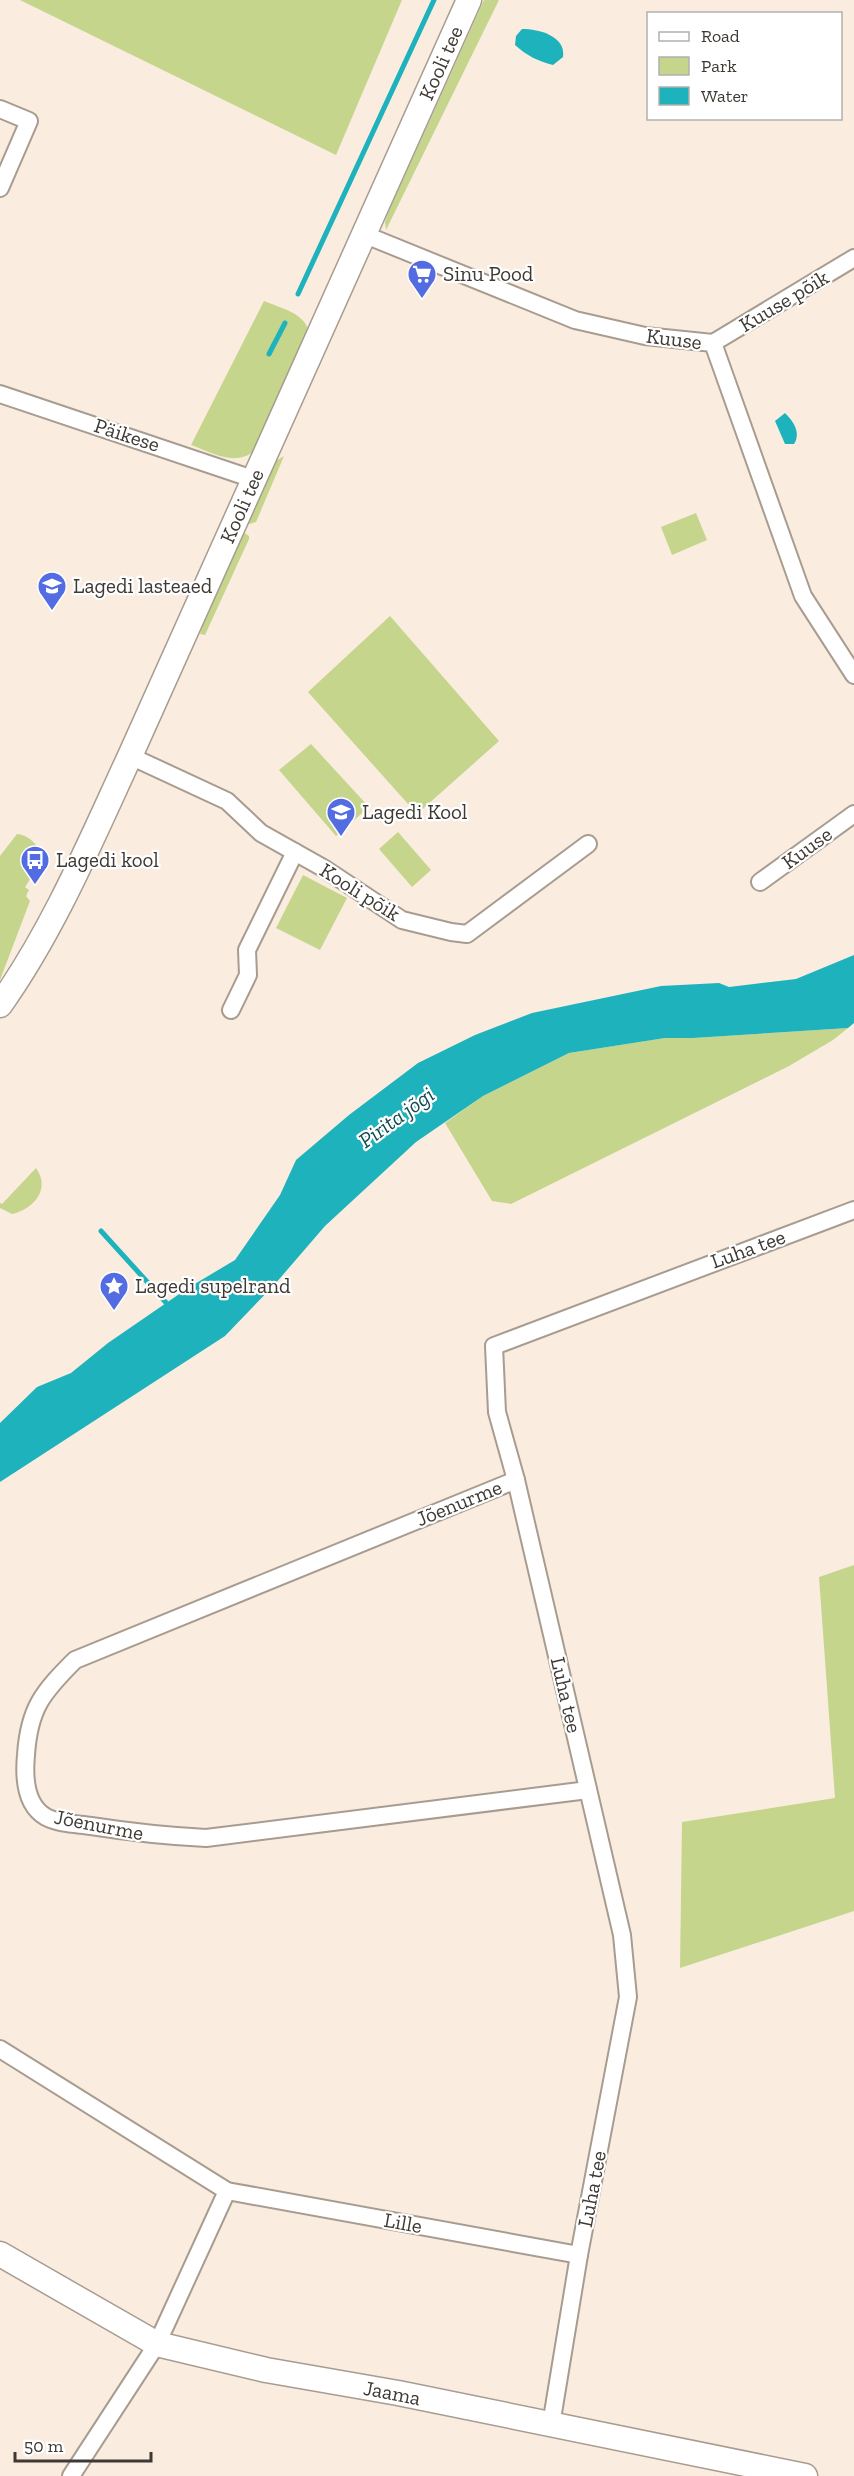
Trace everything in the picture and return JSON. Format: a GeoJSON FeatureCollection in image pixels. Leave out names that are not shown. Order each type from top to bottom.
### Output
{"type":"FeatureCollection","features":[{"type":"Feature","properties":{"kind":"street","name":"Kooli tee"},"geometry":{"type":"LineString","coordinates":[[0,1005],[39,942],[130,756],[469,0]]}},
{"type":"Feature","properties":{"kind":"street"},"geometry":{"type":"LineString","coordinates":[[0,109],[29,121],[0,188]]}},
{"type":"Feature","properties":{"kind":"street","name":"Kuuse"},"geometry":{"type":"LineString","coordinates":[[363,234],[575,320],[645,336],[714,344],[803,596],[854,675]]}},
{"type":"Feature","properties":{"kind":"street","name":"Kuuse põik"},"geometry":{"type":"LineString","coordinates":[[714,344],[854,258]]}},
{"type":"Feature","properties":{"kind":"street","name":"Päikese"},"geometry":{"type":"LineString","coordinates":[[0,394],[254,479]]}},
{"type":"Feature","properties":{"kind":"street","name":"Kooli põik"},"geometry":{"type":"LineString","coordinates":[[130,756],[227,801],[261,833],[325,869],[402,920],[451,933],[467,934],[588,844]]}},
{"type":"Feature","properties":{"kind":"street","name":"Kuuse"},"geometry":{"type":"LineString","coordinates":[[760,882],[854,814]]}},
{"type":"Feature","properties":{"kind":"street"},"geometry":{"type":"LineString","coordinates":[[231,1010],[248,975],[247,950],[295,852]]}},
{"type":"Feature","properties":{"kind":"street","name":"Luha tee"},"geometry":{"type":"LineString","coordinates":[[551,2424],[579,2255],[628,1997],[622,1935],[516,1480],[497,1412],[494,1346],[854,1210]]}},
{"type":"Feature","properties":{"kind":"street","name":"Jõenurme"},"geometry":{"type":"LineString","coordinates":[[516,1480],[75,1660],[46,1688],[33,1713],[27,1741],[25,1771],[30,1798],[46,1816],[65,1822],[156,1836],[206,1838],[588,1790]]}},
{"type":"Feature","properties":{"kind":"street","name":"Lille"},"geometry":{"type":"LineString","coordinates":[[0,2049],[227,2191],[579,2255]]}},
{"type":"Feature","properties":{"kind":"street"},"geometry":{"type":"LineString","coordinates":[[71,2476],[157,2344],[227,2191]]}},
{"type":"Feature","properties":{"kind":"street","name":"Jaama"},"geometry":{"type":"LineString","coordinates":[[0,2254],[157,2344],[266,2370],[398,2393],[805,2476]]}},
{"type":"Feature","properties":{"kind":"green space"},"geometry":{"type":"Polygon","coordinates":[[[20,0],[402,0],[336,155],[20,0]]]}},
{"type":"Feature","properties":{"kind":"green space"},"geometry":{"type":"Polygon","coordinates":[[[484,0],[499,0],[386,230],[385,222],[388,213],[484,0]]]}},
{"type":"Feature","properties":{"kind":"green space"},"geometry":{"type":"Polygon","coordinates":[[[264,301],[298,316],[307,327],[309,334],[256,449],[249,455],[233,458],[216,455],[191,445],[264,301]]]}},
{"type":"Feature","properties":{"kind":"green space"},"geometry":{"type":"Polygon","coordinates":[[[284,456],[256,522],[246,525],[276,461],[284,456]]]}},
{"type":"Feature","properties":{"kind":"green space"},"geometry":{"type":"Polygon","coordinates":[[[696,513],[707,540],[672,555],[661,527],[696,513]]]}},
{"type":"Feature","properties":{"kind":"green space"},"geometry":{"type":"Polygon","coordinates":[[[243,532],[249,536],[249,539],[205,635],[200,634],[206,617],[243,532]]]}},
{"type":"Feature","properties":{"kind":"green space"},"geometry":{"type":"Polygon","coordinates":[[[390,616],[499,741],[417,814],[308,692],[390,616]]]}},
{"type":"Feature","properties":{"kind":"green space"},"geometry":{"type":"Polygon","coordinates":[[[311,744],[369,807],[336,836],[279,770],[311,744]]]}},
{"type":"Feature","properties":{"kind":"green space"},"geometry":{"type":"Polygon","coordinates":[[[398,832],[431,870],[412,887],[379,849],[398,832]]]}},
{"type":"Feature","properties":{"kind":"green space"},"geometry":{"type":"Polygon","coordinates":[[[17,834],[27,837],[35,844],[44,862],[35,880],[31,878],[25,887],[29,890],[26,896],[30,901],[0,980],[0,856],[17,834]]]}},
{"type":"Feature","properties":{"kind":"green space"},"geometry":{"type":"Polygon","coordinates":[[[303,875],[347,898],[320,950],[276,928],[303,875]]]}},
{"type":"Feature","properties":{"kind":"green space"},"geometry":{"type":"Polygon","coordinates":[[[848,1028],[833,1040],[789,1066],[511,1204],[492,1201],[445,1123],[483,1096],[569,1053],[665,1038],[848,1028]]]}},
{"type":"Feature","properties":{"kind":"green space"},"geometry":{"type":"Polygon","coordinates":[[[36,1168],[42,1183],[38,1197],[33,1203],[12,1214],[0,1208],[0,1203],[2,1204],[36,1168]]]}},
{"type":"Feature","properties":{"kind":"green space"},"geometry":{"type":"Polygon","coordinates":[[[854,1565],[854,1911],[680,1968],[682,1822],[835,1798],[819,1577],[854,1565]]]}},
{"type":"Feature","properties":{"kind":"water"},"geometry":{"type":"Polygon","coordinates":[[[522,29],[543,32],[556,39],[563,50],[563,57],[553,65],[524,52],[515,45],[516,36],[522,29]]]}},
{"type":"Feature","properties":{"kind":"water"},"geometry":{"type":"Polygon","coordinates":[[[785,413],[796,428],[797,436],[794,444],[785,444],[775,421],[785,413]]]}},
{"type":"Feature","properties":{"kind":"water","name":"Pirita jõgi"},"geometry":{"type":"Polygon","coordinates":[[[854,955],[854,1023],[848,1028],[665,1038],[569,1053],[483,1096],[416,1142],[325,1226],[275,1284],[225,1336],[0,1482],[0,1423],[37,1387],[71,1373],[108,1343],[188,1288],[235,1260],[280,1195],[296,1160],[349,1115],[418,1063],[475,1035],[532,1013],[661,986],[719,983],[729,987],[796,979],[854,955]]]}},
{"type":"Feature","properties":{"kind":"waterway"},"geometry":{"type":"LineString","coordinates":[[298,294],[434,0]]}},
{"type":"Feature","properties":{"kind":"waterway"},"geometry":{"type":"LineString","coordinates":[[269,354],[285,323]]}},
{"type":"Feature","properties":{"kind":"waterway"},"geometry":{"type":"LineString","coordinates":[[101,1231],[170,1307]]}},
{"type":"Feature","properties":{"kind":"place","name":"Sinu Pood"},"geometry":{"type":"Point","coordinates":[422,300]}},
{"type":"Feature","properties":{"kind":"place","name":"Lagedi lasteaed"},"geometry":{"type":"Point","coordinates":[52,612]}},
{"type":"Feature","properties":{"kind":"place","name":"Lagedi Kool"},"geometry":{"type":"Point","coordinates":[341,838]}},
{"type":"Feature","properties":{"kind":"place","name":"Lagedi kool"},"geometry":{"type":"Point","coordinates":[35,886]}},
{"type":"Feature","properties":{"kind":"place","name":"Lagedi supelrand"},"geometry":{"type":"Point","coordinates":[114,1312]}}]}
